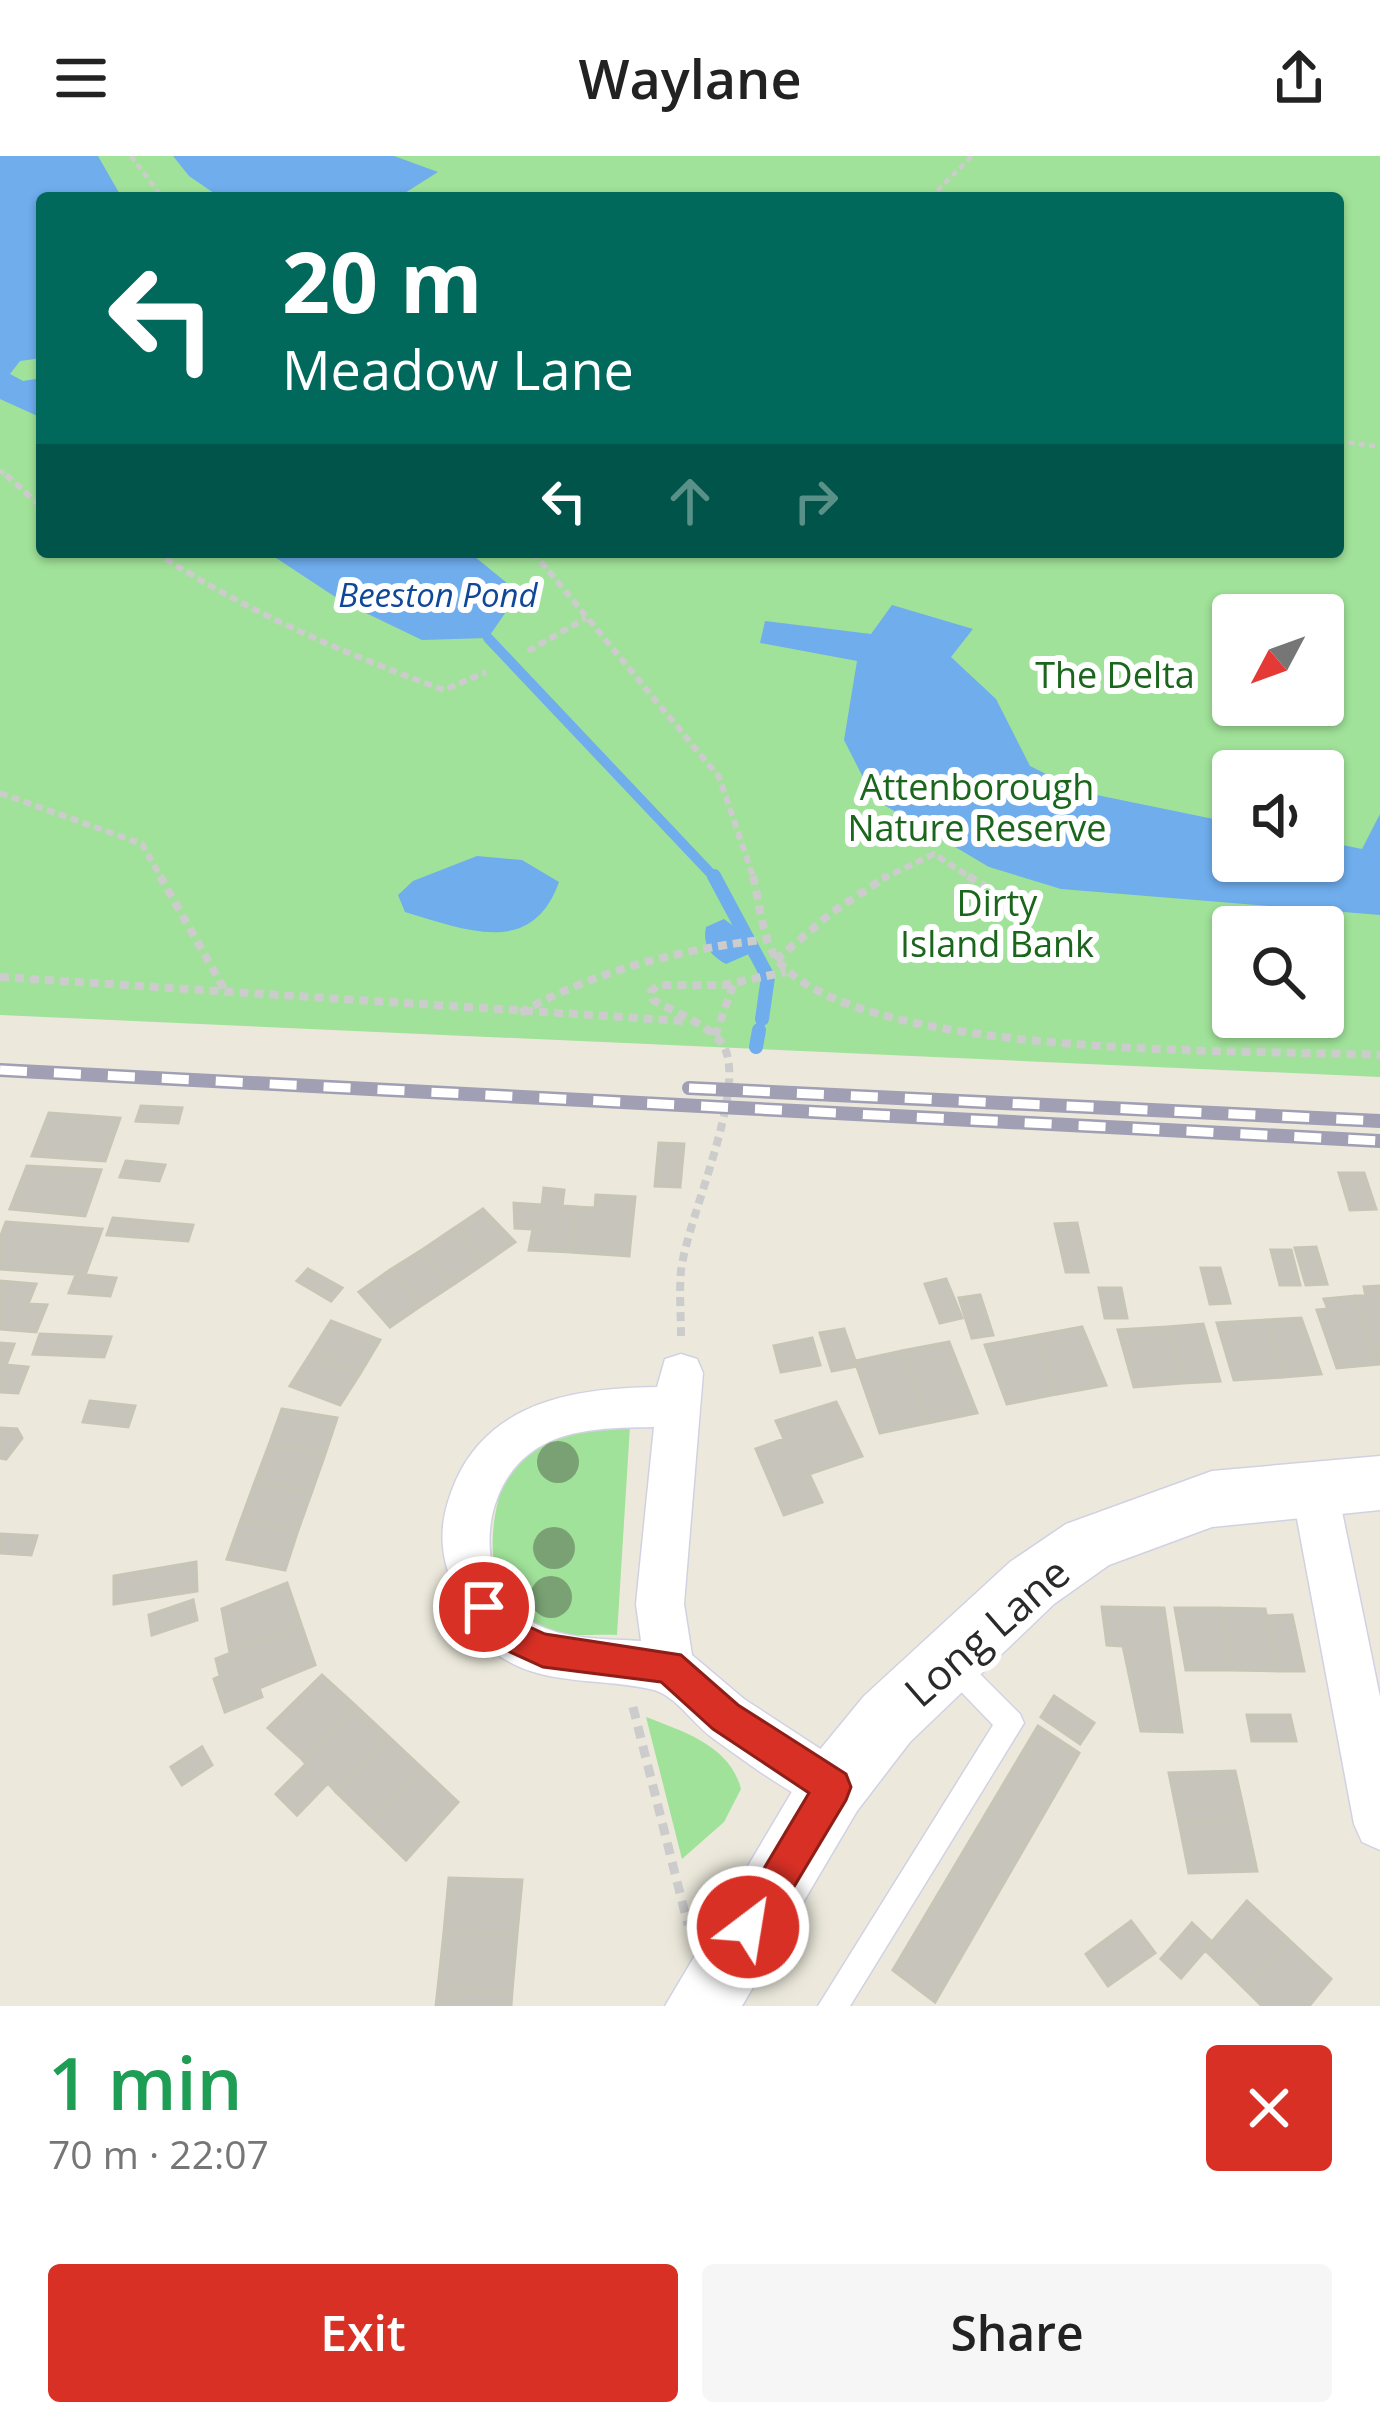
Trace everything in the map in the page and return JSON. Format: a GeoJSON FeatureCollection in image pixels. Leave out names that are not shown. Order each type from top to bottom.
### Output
{"type":"FeatureCollection","features":[{"type":"Feature","properties":{"kind":"street"},"geometry":{"type":"LineString","coordinates":[[645,1664],[660,1604],[680,1390],[531,1426],[485,1467],[465,1511],[465,1549],[484,1607],[509,1634],[543,1650],[645,1664],[833,1787]]}},
{"type":"Feature","properties":{"kind":"street","name":"Long Lane"},"geometry":{"type":"LineString","coordinates":[[703,2001],[833,1787],[886,1719],[1032,1582],[1088,1544],[1212,1499],[1380,1484]]}},
{"type":"Feature","properties":{"kind":"street"},"geometry":{"type":"LineString","coordinates":[[1314,1487],[1380,1824]]}},
{"type":"Feature","properties":{"kind":"lane"},"geometry":{"type":"LineString","coordinates":[[833,2006],[1010,1723],[947,1660]]}},
{"type":"Feature","properties":{"kind":"path"},"geometry":{"type":"LineString","coordinates":[[131,156],[158,192]]}},
{"type":"Feature","properties":{"kind":"path"},"geometry":{"type":"LineString","coordinates":[[936,192],[971,156]]}},
{"type":"Feature","properties":{"kind":"path"},"geometry":{"type":"LineString","coordinates":[[1344,441],[1380,447]]}},
{"type":"Feature","properties":{"kind":"path"},"geometry":{"type":"LineString","coordinates":[[0,470],[36,502]]}},
{"type":"Feature","properties":{"kind":"path"},"geometry":{"type":"LineString","coordinates":[[164,558],[214,591],[358,658],[444,690],[486,671]]}},
{"type":"Feature","properties":{"kind":"path"},"geometry":{"type":"LineString","coordinates":[[537,558],[718,777],[737,822],[782,973],[866,1011],[1015,1039],[1380,1055]]}},
{"type":"Feature","properties":{"kind":"path"},"geometry":{"type":"LineString","coordinates":[[528,651],[586,618]]}},
{"type":"Feature","properties":{"kind":"path"},"geometry":{"type":"LineString","coordinates":[[0,794],[142,844],[227,995]]}},
{"type":"Feature","properties":{"kind":"path"},"geometry":{"type":"LineString","coordinates":[[776,960],[842,900],[892,870],[934,854],[986,887]]}},
{"type":"Feature","properties":{"kind":"path"},"geometry":{"type":"LineString","coordinates":[[518,1014],[598,972],[769,938]]}},
{"type":"Feature","properties":{"kind":"path"},"geometry":{"type":"LineString","coordinates":[[680,1390],[680,1271],[700,1183],[721,1145],[728,1108],[728,1058],[715,1036],[652,1000],[651,991],[659,985],[755,981],[782,973]]}},
{"type":"Feature","properties":{"kind":"path"},"geometry":{"type":"LineString","coordinates":[[0,977],[668,1024],[684,1021]]}},
{"type":"Feature","properties":{"kind":"path"},"geometry":{"type":"LineString","coordinates":[[715,1036],[734,983]]}},
{"type":"Feature","properties":{"kind":"path"},"geometry":{"type":"LineString","coordinates":[[645,1664],[703,2001]]}},
{"type":"Feature","properties":{"kind":"green space","name":"Attenborough Nature Reserve"},"geometry":{"type":"Polygon","coordinates":[[[0,156],[1380,156],[1380,1077],[0,1015],[0,156]]]}},
{"type":"Feature","properties":{"kind":"green space"},"geometry":{"type":"Polygon","coordinates":[[[630,1426],[617,1635],[569,1635],[543,1629],[512,1606],[496,1574],[494,1520],[506,1473],[515,1458],[540,1442],[570,1433],[630,1426]]]}},
{"type":"Feature","properties":{"kind":"green space"},"geometry":{"type":"Polygon","coordinates":[[[646,1717],[716,1751],[741,1789],[724,1822],[682,1859],[646,1717]]]}},
{"type":"Feature","properties":{"kind":"water"},"geometry":{"type":"Polygon","coordinates":[[[0,156],[98,156],[119,192],[36,192],[36,359],[20,361],[10,374],[23,381],[36,379],[36,415],[0,399],[0,156]]]}},
{"type":"Feature","properties":{"kind":"water"},"geometry":{"type":"Polygon","coordinates":[[[173,156],[394,156],[438,172],[406,192],[212,192],[189,176],[173,156]]]}},
{"type":"Feature","properties":{"kind":"water","name":"Beeston Pond"},"geometry":{"type":"Polygon","coordinates":[[[276,558],[476,558],[519,593],[488,638],[422,640],[343,602],[276,558]]]}},
{"type":"Feature","properties":{"kind":"water"},"geometry":{"type":"Polygon","coordinates":[[[892,605],[973,629],[951,657],[996,699],[1030,766],[1082,792],[1212,819],[1212,882],[1344,882],[1344,845],[1362,849],[1380,814],[1380,915],[1344,912],[1344,906],[1270,906],[1061,889],[989,867],[874,799],[844,740],[857,661],[760,643],[765,621],[871,634],[892,605]]]}},
{"type":"Feature","properties":{"kind":"water"},"geometry":{"type":"Polygon","coordinates":[[[477,856],[522,860],[559,882],[547,906],[514,930],[495,932],[451,926],[405,912],[398,895],[413,881],[477,856]]]}},
{"type":"Feature","properties":{"kind":"water"},"geometry":{"type":"Polygon","coordinates":[[[724,919],[752,940],[756,951],[726,964],[712,954],[706,927],[724,919]]]}},
{"type":"Feature","properties":{"kind":"building"},"geometry":{"type":"Polygon","coordinates":[[[141,1106],[182,1108],[178,1123],[136,1121],[141,1106]]]}},
{"type":"Feature","properties":{"kind":"building"},"geometry":{"type":"Polygon","coordinates":[[[49,1113],[120,1118],[105,1161],[32,1156],[49,1113]]]}},
{"type":"Feature","properties":{"kind":"building"},"geometry":{"type":"Polygon","coordinates":[[[659,1143],[684,1144],[680,1187],[655,1186],[659,1143]]]}},
{"type":"Feature","properties":{"kind":"building"},"geometry":{"type":"Polygon","coordinates":[[[126,1161],[165,1165],[159,1181],[120,1177],[126,1161]]]}},
{"type":"Feature","properties":{"kind":"building"},"geometry":{"type":"Polygon","coordinates":[[[27,1166],[101,1170],[85,1216],[10,1209],[27,1166]]]}},
{"type":"Feature","properties":{"kind":"building"},"geometry":{"type":"Polygon","coordinates":[[[1339,1173],[1364,1173],[1376,1209],[1350,1210],[1339,1173]]]}},
{"type":"Feature","properties":{"kind":"building"},"geometry":{"type":"Polygon","coordinates":[[[544,1188],[564,1190],[562,1206],[577,1207],[571,1252],[529,1250],[533,1229],[515,1228],[514,1203],[542,1205],[544,1188]]]}},
{"type":"Feature","properties":{"kind":"building"},"geometry":{"type":"Polygon","coordinates":[[[596,1195],[635,1197],[629,1256],[571,1252],[577,1207],[595,1208],[596,1195]]]}},
{"type":"Feature","properties":{"kind":"building"},"geometry":{"type":"Polygon","coordinates":[[[483,1209],[515,1242],[485,1263],[453,1229],[483,1209]]]}},
{"type":"Feature","properties":{"kind":"building"},"geometry":{"type":"Polygon","coordinates":[[[113,1218],[193,1225],[188,1241],[107,1235],[113,1218]]]}},
{"type":"Feature","properties":{"kind":"building"},"geometry":{"type":"Polygon","coordinates":[[[6,1222],[102,1229],[85,1275],[0,1269],[0,1238],[6,1222]]]}},
{"type":"Feature","properties":{"kind":"building"},"geometry":{"type":"Polygon","coordinates":[[[1077,1223],[1088,1272],[1066,1272],[1055,1224],[1077,1223]]]}},
{"type":"Feature","properties":{"kind":"building"},"geometry":{"type":"Polygon","coordinates":[[[453,1229],[485,1263],[454,1284],[422,1250],[453,1229]]]}},
{"type":"Feature","properties":{"kind":"building"},"geometry":{"type":"Polygon","coordinates":[[[1316,1247],[1327,1284],[1306,1285],[1295,1248],[1316,1247]]]}},
{"type":"Feature","properties":{"kind":"building"},"geometry":{"type":"Polygon","coordinates":[[[422,1250],[454,1284],[422,1305],[390,1270],[422,1250]]]}},
{"type":"Feature","properties":{"kind":"building"},"geometry":{"type":"Polygon","coordinates":[[[1271,1250],[1291,1250],[1300,1285],[1280,1285],[1271,1250]]]}},
{"type":"Feature","properties":{"kind":"building"},"geometry":{"type":"Polygon","coordinates":[[[1201,1268],[1220,1268],[1230,1303],[1210,1304],[1201,1268]]]}},
{"type":"Feature","properties":{"kind":"building"},"geometry":{"type":"Polygon","coordinates":[[[308,1269],[342,1288],[331,1301],[297,1281],[308,1269]]]}},
{"type":"Feature","properties":{"kind":"building"},"geometry":{"type":"Polygon","coordinates":[[[390,1270],[422,1305],[390,1327],[359,1292],[390,1270]]]}},
{"type":"Feature","properties":{"kind":"building"},"geometry":{"type":"Polygon","coordinates":[[[76,1275],[116,1278],[110,1296],[69,1293],[76,1275]]]}},
{"type":"Feature","properties":{"kind":"building"},"geometry":{"type":"Polygon","coordinates":[[[946,1279],[962,1318],[940,1323],[925,1284],[946,1279]]]}},
{"type":"Feature","properties":{"kind":"building"},"geometry":{"type":"Polygon","coordinates":[[[0,1281],[36,1284],[28,1304],[47,1305],[36,1332],[0,1329],[0,1281]]]}},
{"type":"Feature","properties":{"kind":"building"},"geometry":{"type":"Polygon","coordinates":[[[1380,1286],[1379,1364],[1355,1296],[1366,1296],[1364,1287],[1380,1286]]]}},
{"type":"Feature","properties":{"kind":"building"},"geometry":{"type":"Polygon","coordinates":[[[1099,1288],[1121,1288],[1127,1318],[1105,1318],[1099,1288]]]}},
{"type":"Feature","properties":{"kind":"building"},"geometry":{"type":"Polygon","coordinates":[[[980,1295],[993,1335],[972,1338],[959,1298],[980,1295]]]}},
{"type":"Feature","properties":{"kind":"building"},"geometry":{"type":"Polygon","coordinates":[[[1355,1296],[1379,1364],[1337,1368],[1317,1310],[1328,1309],[1324,1299],[1355,1296]]]}},
{"type":"Feature","properties":{"kind":"building"},"geometry":{"type":"Polygon","coordinates":[[[1301,1318],[1321,1374],[1284,1377],[1266,1320],[1301,1318]]]}},
{"type":"Feature","properties":{"kind":"building"},"geometry":{"type":"Polygon","coordinates":[[[1266,1320],[1284,1377],[1234,1380],[1217,1323],[1266,1320]]]}},
{"type":"Feature","properties":{"kind":"building"},"geometry":{"type":"Polygon","coordinates":[[[331,1321],[380,1340],[361,1372],[311,1353],[331,1321]]]}},
{"type":"Feature","properties":{"kind":"building"},"geometry":{"type":"Polygon","coordinates":[[[1203,1324],[1220,1381],[1184,1383],[1166,1327],[1203,1324]]]}},
{"type":"Feature","properties":{"kind":"building"},"geometry":{"type":"Polygon","coordinates":[[[1082,1327],[1106,1385],[1057,1394],[1034,1336],[1082,1327]]]}},
{"type":"Feature","properties":{"kind":"building"},"geometry":{"type":"Polygon","coordinates":[[[1166,1327],[1184,1383],[1134,1387],[1118,1330],[1166,1327]]]}},
{"type":"Feature","properties":{"kind":"building"},"geometry":{"type":"Polygon","coordinates":[[[844,1329],[857,1366],[832,1371],[820,1333],[844,1329]]]}},
{"type":"Feature","properties":{"kind":"building"},"geometry":{"type":"Polygon","coordinates":[[[40,1334],[111,1337],[104,1357],[33,1354],[40,1334]]]}},
{"type":"Feature","properties":{"kind":"building"},"geometry":{"type":"Polygon","coordinates":[[[1034,1336],[1057,1394],[1007,1404],[985,1345],[1034,1336]]]}},
{"type":"Feature","properties":{"kind":"building"},"geometry":{"type":"Polygon","coordinates":[[[812,1338],[820,1365],[781,1372],[774,1346],[812,1338]]]}},
{"type":"Feature","properties":{"kind":"building"},"geometry":{"type":"Polygon","coordinates":[[[949,1342],[977,1413],[928,1423],[902,1351],[949,1342]]]}},
{"type":"Feature","properties":{"kind":"building"},"geometry":{"type":"Polygon","coordinates":[[[0,1343],[14,1344],[6,1365],[28,1367],[18,1393],[0,1392],[0,1343]]]}},
{"type":"Feature","properties":{"kind":"building"},"geometry":{"type":"Polygon","coordinates":[[[902,1351],[928,1423],[880,1433],[855,1361],[902,1351]]]}},
{"type":"Feature","properties":{"kind":"building"},"geometry":{"type":"Polygon","coordinates":[[[311,1353],[361,1372],[340,1405],[290,1386],[311,1353]]]}},
{"type":"Feature","properties":{"kind":"building"},"geometry":{"type":"Polygon","coordinates":[[[90,1401],[135,1406],[128,1427],[83,1422],[90,1401]]]}},
{"type":"Feature","properties":{"kind":"building"},"geometry":{"type":"Polygon","coordinates":[[[836,1402],[862,1456],[809,1474],[822,1502],[784,1515],[756,1449],[784,1439],[776,1421],[836,1402]]]}},
{"type":"Feature","properties":{"kind":"building"},"geometry":{"type":"Polygon","coordinates":[[[282,1409],[337,1418],[325,1454],[269,1445],[282,1409]]]}},
{"type":"Feature","properties":{"kind":"building"},"geometry":{"type":"Polygon","coordinates":[[[0,1428],[17,1429],[22,1438],[6,1459],[0,1458],[0,1428]]]}},
{"type":"Feature","properties":{"kind":"building"},"geometry":{"type":"Polygon","coordinates":[[[269,1445],[325,1454],[312,1491],[255,1482],[269,1445]]]}},
{"type":"Feature","properties":{"kind":"building"},"geometry":{"type":"Polygon","coordinates":[[[255,1482],[312,1491],[298,1530],[241,1520],[255,1482]]]}},
{"type":"Feature","properties":{"kind":"building"},"geometry":{"type":"Polygon","coordinates":[[[241,1520],[298,1530],[285,1570],[227,1559],[241,1520]]]}},
{"type":"Feature","properties":{"kind":"building"},"geometry":{"type":"Polygon","coordinates":[[[0,1534],[37,1536],[31,1555],[0,1553],[0,1534]]]}},
{"type":"Feature","properties":{"kind":"building"},"geometry":{"type":"Polygon","coordinates":[[[196,1562],[197,1591],[114,1604],[114,1576],[196,1562]]]}},
{"type":"Feature","properties":{"kind":"building"},"geometry":{"type":"Polygon","coordinates":[[[287,1583],[301,1624],[230,1653],[222,1609],[287,1583]]]}},
{"type":"Feature","properties":{"kind":"building"},"geometry":{"type":"Polygon","coordinates":[[[193,1600],[197,1620],[152,1635],[149,1615],[193,1600]]]}},
{"type":"Feature","properties":{"kind":"building"},"geometry":{"type":"Polygon","coordinates":[[[1102,1607],[1164,1608],[1182,1732],[1141,1731],[1123,1646],[1107,1645],[1102,1607]]]}},
{"type":"Feature","properties":{"kind":"building"},"geometry":{"type":"Polygon","coordinates":[[[1175,1608],[1221,1608],[1232,1670],[1186,1670],[1175,1608]]]}},
{"type":"Feature","properties":{"kind":"building"},"geometry":{"type":"Polygon","coordinates":[[[1221,1608],[1265,1609],[1278,1671],[1232,1670],[1221,1608]]]}},
{"type":"Feature","properties":{"kind":"building"},"geometry":{"type":"Polygon","coordinates":[[[1292,1615],[1304,1671],[1278,1671],[1266,1616],[1292,1615]]]}},
{"type":"Feature","properties":{"kind":"building"},"geometry":{"type":"Polygon","coordinates":[[[301,1624],[315,1665],[259,1688],[262,1697],[225,1712],[214,1679],[220,1676],[216,1659],[301,1624]]]}},
{"type":"Feature","properties":{"kind":"building"},"geometry":{"type":"Polygon","coordinates":[[[322,1675],[356,1706],[302,1759],[268,1728],[322,1675]]]}},
{"type":"Feature","properties":{"kind":"building"},"geometry":{"type":"Polygon","coordinates":[[[1054,1696],[1094,1723],[1080,1744],[1041,1717],[1054,1696]]]}},
{"type":"Feature","properties":{"kind":"building"},"geometry":{"type":"Polygon","coordinates":[[[356,1706],[389,1737],[336,1792],[328,1783],[297,1815],[276,1794],[306,1764],[302,1759],[356,1706]]]}},
{"type":"Feature","properties":{"kind":"building"},"geometry":{"type":"Polygon","coordinates":[[[1247,1715],[1290,1715],[1296,1741],[1252,1741],[1247,1715]]]}},
{"type":"Feature","properties":{"kind":"building"},"geometry":{"type":"Polygon","coordinates":[[[1038,1726],[1079,1753],[935,2002],[893,1970],[1038,1726]]]}},
{"type":"Feature","properties":{"kind":"building"},"geometry":{"type":"Polygon","coordinates":[[[389,1737],[423,1769],[370,1825],[336,1792],[389,1737]]]}},
{"type":"Feature","properties":{"kind":"building"},"geometry":{"type":"Polygon","coordinates":[[[202,1747],[212,1765],[182,1785],[171,1767],[202,1747]]]}},
{"type":"Feature","properties":{"kind":"building"},"geometry":{"type":"Polygon","coordinates":[[[423,1769],[458,1802],[406,1860],[370,1825],[423,1769]]]}},
{"type":"Feature","properties":{"kind":"building"},"geometry":{"type":"Polygon","coordinates":[[[1235,1771],[1246,1820],[1179,1822],[1169,1773],[1235,1771]]]}},
{"type":"Feature","properties":{"kind":"building"},"geometry":{"type":"Polygon","coordinates":[[[1246,1820],[1257,1871],[1189,1873],[1179,1822],[1246,1820]]]}},
{"type":"Feature","properties":{"kind":"building"},"geometry":{"type":"Polygon","coordinates":[[[449,1878],[522,1880],[517,1934],[444,1932],[449,1878]]]}},
{"type":"Feature","properties":{"kind":"building"},"geometry":{"type":"Polygon","coordinates":[[[1247,1901],[1288,1939],[1246,1990],[1205,1950],[1247,1901]]]}},
{"type":"Feature","properties":{"kind":"building"},"geometry":{"type":"Polygon","coordinates":[[[1131,1921],[1155,1953],[1108,1986],[1086,1954],[1131,1921]]]}},
{"type":"Feature","properties":{"kind":"building"},"geometry":{"type":"Polygon","coordinates":[[[1192,1923],[1212,1942],[1181,1978],[1161,1959],[1192,1923]]]}},
{"type":"Feature","properties":{"kind":"building"},"geometry":{"type":"Polygon","coordinates":[[[444,1932],[517,1934],[512,1991],[438,1988],[444,1932]]]}},
{"type":"Feature","properties":{"kind":"building"},"geometry":{"type":"Polygon","coordinates":[[[1288,1939],[1331,1979],[1309,2006],[1262,2006],[1246,1990],[1288,1939]]]}},
{"type":"Feature","properties":{"kind":"building"},"geometry":{"type":"Polygon","coordinates":[[[438,1988],[512,1991],[511,2006],[436,2006],[438,1988]]]}},
{"type":"Feature","properties":{"kind":"waterway"},"geometry":{"type":"LineString","coordinates":[[488,638],[715,878]]}},
{"type":"Feature","properties":{"kind":"waterway"},"geometry":{"type":"LineString","coordinates":[[715,878],[768,977],[762,1019]]}},
{"type":"Feature","properties":{"kind":"waterway"},"geometry":{"type":"LineString","coordinates":[[756,1047],[759,1030]]}},
{"type":"Feature","properties":{"kind":"railway"},"geometry":{"type":"LineString","coordinates":[[0,1070],[1380,1141]]}},
{"type":"Feature","properties":{"kind":"railway"},"geometry":{"type":"LineString","coordinates":[[689,1088],[1380,1121]]}},
{"type":"Feature","properties":{"kind":"route"},"geometry":{"type":"LineString","coordinates":[[484,1607],[509,1634],[543,1650],[669,1667],[726,1717],[833,1787],[748,1927]]}},
{"type":"Feature","properties":{"kind":"park label","name":"The Delta"},"geometry":{"type":"Point","coordinates":[1115,674]}},
{"type":"Feature","properties":{"kind":"park label","name":"Dirty Island Bank"},"geometry":{"type":"Point","coordinates":[997,922]}}]}
